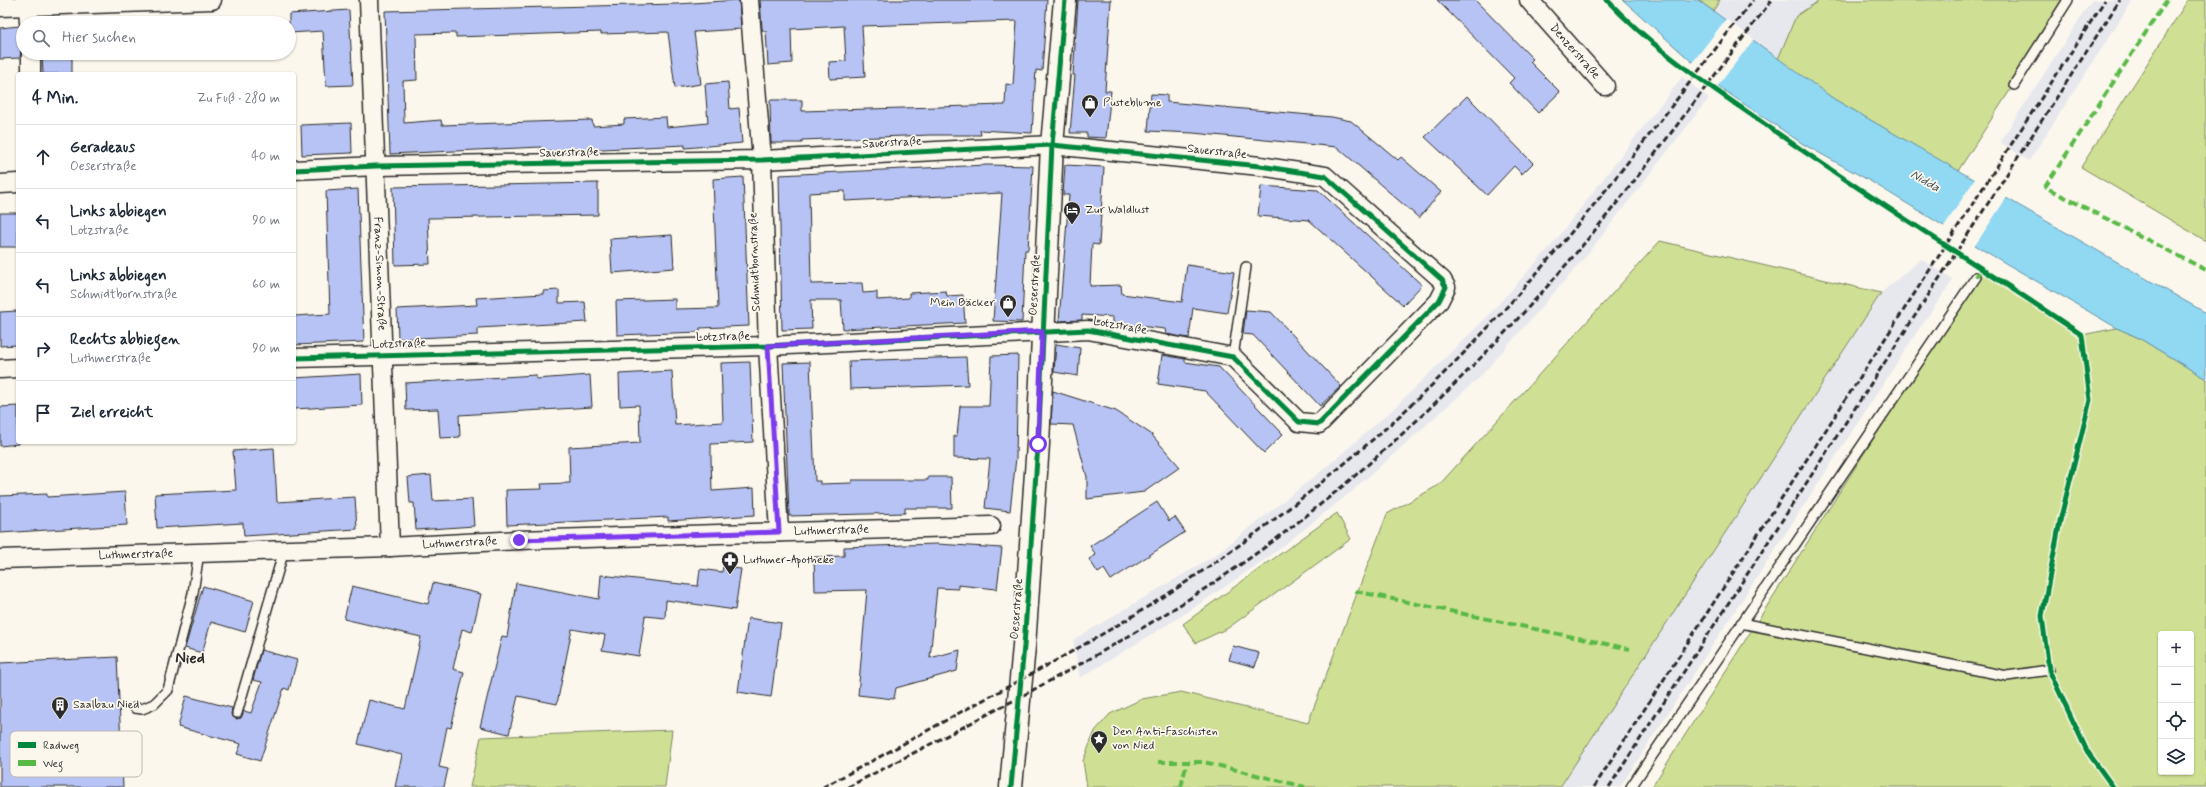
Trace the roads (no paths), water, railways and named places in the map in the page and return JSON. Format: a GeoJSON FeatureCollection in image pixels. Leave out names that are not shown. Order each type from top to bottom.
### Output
{"type":"FeatureCollection","features":[{"type":"Feature","properties":{"kind":"street"},"geometry":{"type":"LineString","coordinates":[[0,7],[29,15],[212,0]]}},
{"type":"Feature","properties":{"kind":"street","name":"Franz-Simon-Straße"},"geometry":{"type":"LineString","coordinates":[[369,0],[384,355],[390,547]]}},
{"type":"Feature","properties":{"kind":"street","name":"Schmidtbornstraße"},"geometry":{"type":"LineString","coordinates":[[749,0],[762,160],[768,346],[779,532]]}},
{"type":"Feature","properties":{"kind":"street","name":"Oeserstraße"},"geometry":{"type":"LineString","coordinates":[[1011,787],[1024,646],[1035,483],[1052,145],[1065,0]]}},
{"type":"Feature","properties":{"kind":"street","name":"Denzerstraße"},"geometry":{"type":"LineString","coordinates":[[1528,0],[1605,86]]}},
{"type":"Feature","properties":{"kind":"street"},"geometry":{"type":"LineString","coordinates":[[30,60],[31,72]]}},
{"type":"Feature","properties":{"kind":"street","name":"Sauerstraße"},"geometry":{"type":"LineString","coordinates":[[296,170],[376,166],[762,160],[1052,145],[1260,166],[1325,176],[1438,277],[1446,287],[1439,301],[1319,424],[1299,422],[1233,357]]}},
{"type":"Feature","properties":{"kind":"street"},"geometry":{"type":"LineString","coordinates":[[0,184],[16,183]]}},
{"type":"Feature","properties":{"kind":"street","name":"Lotzstraße"},"geometry":{"type":"LineString","coordinates":[[296,358],[768,346],[1042,331],[1088,330],[1233,357]]}},
{"type":"Feature","properties":{"kind":"street"},"geometry":{"type":"LineString","coordinates":[[0,368],[16,368]]}},
{"type":"Feature","properties":{"kind":"street","name":"Luthmerstraße"},"geometry":{"type":"LineString","coordinates":[[0,559],[390,547],[519,540],[991,526]]}},
{"type":"Feature","properties":{"kind":"lane"},"geometry":{"type":"LineString","coordinates":[[2014,85],[2068,0]]}},
{"type":"Feature","properties":{"kind":"lane"},"geometry":{"type":"LineString","coordinates":[[1233,357],[1246,267]]}},
{"type":"Feature","properties":{"kind":"lane"},"geometry":{"type":"LineString","coordinates":[[1632,787],[1741,623],[1976,277]]}},
{"type":"Feature","properties":{"kind":"lane"},"geometry":{"type":"LineString","coordinates":[[237,713],[284,550]]}},
{"type":"Feature","properties":{"kind":"lane"},"geometry":{"type":"LineString","coordinates":[[135,708],[142,709],[154,704],[168,690],[193,593],[199,552]]}},
{"type":"Feature","properties":{"kind":"lane"},"geometry":{"type":"LineString","coordinates":[[1741,623],[2008,676],[2049,670]]}},
{"type":"Feature","properties":{"kind":"water","name":"Nidda"},"geometry":{"type":"Polygon","coordinates":[[[1623,0],[1698,0],[1834,99],[2206,313],[2206,379],[2139,338],[2117,328],[1988,253],[1870,181],[1803,144],[1722,89],[1623,0]]]}},
{"type":"Feature","properties":{"kind":"railway"},"geometry":{"type":"LineString","coordinates":[[823,787],[1041,669],[1148,607],[1256,533],[1361,450],[1438,380],[1487,329],[1534,276],[1624,168],[1753,0]]}},
{"type":"Feature","properties":{"kind":"railway"},"geometry":{"type":"LineString","coordinates":[[848,787],[1014,700],[1124,639],[1177,607],[1229,572],[1280,536],[1321,504],[1402,434],[1442,397],[1480,359],[1553,280],[1634,181],[1772,0]]}},
{"type":"Feature","properties":{"kind":"railway"},"geometry":{"type":"LineString","coordinates":[[1594,787],[2105,0]]}},
{"type":"Feature","properties":{"kind":"railway"},"geometry":{"type":"LineString","coordinates":[[1609,787],[2120,0]]}},
{"type":"Feature","properties":{"kind":"place","name":"Pusteblume"},"geometry":{"type":"Point","coordinates":[1090,118]}},
{"type":"Feature","properties":{"kind":"place","name":"Zur Waldlust"},"geometry":{"type":"Point","coordinates":[1072,225]}},
{"type":"Feature","properties":{"kind":"place","name":"Mein Bäcker"},"geometry":{"type":"Point","coordinates":[1008,318]}},
{"type":"Feature","properties":{"kind":"place","name":"Luthmer-Apotheke"},"geometry":{"type":"Point","coordinates":[730,575]}},
{"type":"Feature","properties":{"kind":"place","name":"Saalbau Nied"},"geometry":{"type":"Point","coordinates":[60,720]}},
{"type":"Feature","properties":{"kind":"place","name":"Den Anti-Faschisten von Nied"},"geometry":{"type":"Point","coordinates":[1099,754]}},
{"type":"Feature","properties":{"kind":"district","name":"Nied"},"geometry":{"type":"Point","coordinates":[190,658]}}]}
